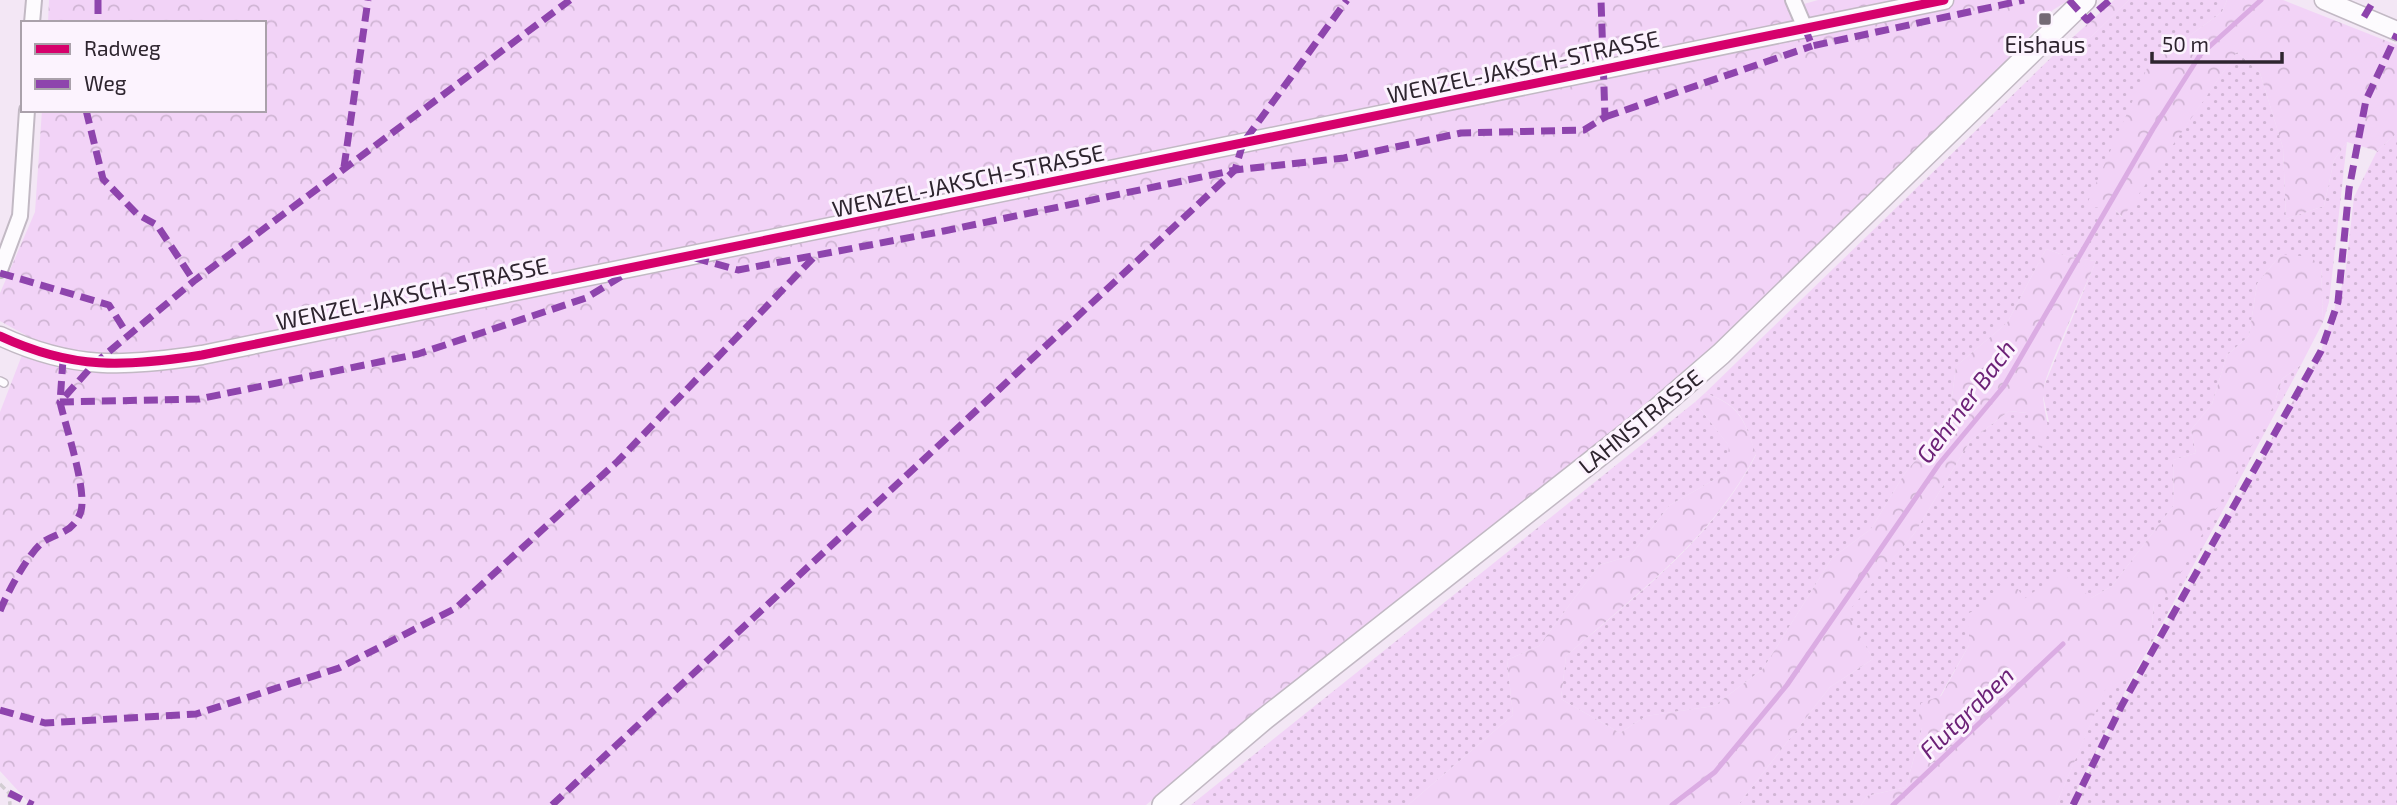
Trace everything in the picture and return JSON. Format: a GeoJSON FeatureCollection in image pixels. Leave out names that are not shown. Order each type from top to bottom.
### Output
{"type":"FeatureCollection","features":[{"type":"Feature","properties":{"kind":"main road","name":"LAHNSTRASSE"},"geometry":{"type":"LineString","coordinates":[[1163,805],[1263,720],[1647,418],[1721,354],[2085,0]]}},
{"type":"Feature","properties":{"kind":"street"},"geometry":{"type":"LineString","coordinates":[[32,21],[34,0]]}},
{"type":"Feature","properties":{"kind":"street"},"geometry":{"type":"LineString","coordinates":[[1793,0],[1805,28]]}},
{"type":"Feature","properties":{"kind":"street","name":"WENZEL-JAKSCH-STRASSE"},"geometry":{"type":"LineString","coordinates":[[0,336],[63,360],[94,364],[128,364],[202,355],[1944,0]]}},
{"type":"Feature","properties":{"kind":"street"},"geometry":{"type":"LineString","coordinates":[[2324,0],[2397,31]]}},
{"type":"Feature","properties":{"kind":"street"},"geometry":{"type":"LineString","coordinates":[[0,270],[20,216],[27,112]]}},
{"type":"Feature","properties":{"kind":"path"},"geometry":{"type":"LineString","coordinates":[[0,784],[9,793],[10,805]]}},
{"type":"Feature","properties":{"kind":"green space"},"geometry":{"type":"Polygon","coordinates":[[[49,0],[1793,0],[1797,6],[1818,0],[2069,0],[2053,10],[2022,45],[1834,232],[1688,368],[1577,461],[1146,805],[31,805],[0,771],[0,412],[29,337],[0,321],[0,293],[35,212],[42,112],[266,112],[266,21],[48,21],[49,0]]]}},
{"type":"Feature","properties":{"kind":"green space"},"geometry":{"type":"Polygon","coordinates":[[[2114,0],[2129,0],[2091,37],[2062,47],[2114,0]]]}},
{"type":"Feature","properties":{"kind":"green space"},"geometry":{"type":"Polygon","coordinates":[[[2129,0],[2227,0],[2222,12],[2148,66],[2115,210],[2122,217],[2237,52],[2260,73],[2283,148],[2286,219],[2324,206],[2334,160],[2347,142],[2329,302],[2323,322],[2321,266],[2281,254],[2257,284],[2249,336],[2227,355],[2212,404],[2191,430],[2196,453],[2173,460],[2174,505],[2112,586],[2091,598],[2024,600],[1969,613],[1969,645],[1922,728],[1906,787],[1867,796],[1861,805],[1738,805],[1830,687],[1873,659],[1846,613],[1914,534],[1970,441],[2009,411],[2027,413],[2049,422],[2042,391],[2096,261],[2069,257],[2046,249],[2007,323],[1956,366],[1949,420],[1905,473],[1871,529],[1832,558],[1763,669],[1714,706],[1646,716],[1620,733],[1561,699],[1566,656],[1645,588],[1695,540],[1718,513],[1756,455],[1740,416],[1727,403],[1705,393],[2062,47],[2091,37],[2129,0]]]}},
{"type":"Feature","properties":{"kind":"green space"},"geometry":{"type":"Polygon","coordinates":[[[2227,0],[2283,0],[2397,45],[2397,133],[2377,151],[2347,142],[2334,160],[2324,206],[2286,219],[2283,148],[2260,73],[2237,52],[2123,217],[2115,210],[2086,206],[2148,66],[2222,12],[2227,0]]]}},
{"type":"Feature","properties":{"kind":"green space"},"geometry":{"type":"Polygon","coordinates":[[[2397,133],[2397,805],[2073,805],[2122,705],[2321,351],[2345,276],[2354,197],[2377,151],[2397,133]]]}},
{"type":"Feature","properties":{"kind":"green space"},"geometry":{"type":"Polygon","coordinates":[[[2046,249],[2069,257],[2096,261],[2045,384],[2043,401],[2048,429],[2040,451],[2027,413],[2009,411],[1970,441],[1914,534],[1847,613],[1873,659],[1830,687],[1738,805],[1408,805],[1513,715],[1507,660],[1539,646],[1599,565],[1630,556],[1670,505],[1726,473],[1729,446],[1695,402],[1705,393],[1726,403],[1740,416],[1756,454],[1718,512],[1695,539],[1671,564],[1566,656],[1561,699],[1620,733],[1646,716],[1714,706],[1763,669],[1832,558],[1871,529],[1905,473],[1949,420],[1956,366],[2007,323],[2046,249]]]}},
{"type":"Feature","properties":{"kind":"green space"},"geometry":{"type":"Polygon","coordinates":[[[2281,254],[2310,257],[2321,266],[2323,322],[2301,365],[2282,379],[2274,405],[2169,594],[2154,603],[2150,646],[2132,677],[2105,690],[2056,805],[1861,805],[1867,796],[1906,787],[1922,728],[1918,721],[1921,703],[1941,696],[1969,645],[1969,613],[1989,606],[2000,590],[2018,589],[2024,599],[2061,572],[2091,598],[2112,586],[2174,505],[2173,460],[2196,453],[2191,430],[2212,404],[2227,355],[2249,336],[2257,284],[2281,254]]]}},
{"type":"Feature","properties":{"kind":"green space"},"geometry":{"type":"Polygon","coordinates":[[[2301,365],[2150,646],[2154,603],[2274,405],[2282,379],[2301,365]]]}},
{"type":"Feature","properties":{"kind":"green space"},"geometry":{"type":"Polygon","coordinates":[[[1695,402],[1730,447],[1726,473],[1670,505],[1630,556],[1599,565],[1539,646],[1507,660],[1513,715],[1408,805],[1191,805],[1695,402]]]}},
{"type":"Feature","properties":{"kind":"green space"},"geometry":{"type":"Polygon","coordinates":[[[2132,677],[2070,805],[2056,805],[2105,689],[2132,677]]]}},
{"type":"Feature","properties":{"kind":"waterway","name":"Gehrner Bach"},"geometry":{"type":"LineString","coordinates":[[1672,805],[1715,772],[1787,685],[1939,464],[2004,386],[2153,129],[2200,55],[2261,0]]}},
{"type":"Feature","properties":{"kind":"waterway","name":"Flutgraben"},"geometry":{"type":"LineString","coordinates":[[1893,805],[2063,644]]}},
{"type":"Feature","properties":{"kind":"marked path"},"geometry":{"type":"LineString","coordinates":[[98,0],[98,21]]}},
{"type":"Feature","properties":{"kind":"marked path"},"geometry":{"type":"LineString","coordinates":[[344,167],[368,0]]}},
{"type":"Feature","properties":{"kind":"marked path"},"geometry":{"type":"LineString","coordinates":[[0,611],[37,547],[68,529],[80,514],[82,504],[79,476],[60,402],[94,364],[194,281],[570,0]]}},
{"type":"Feature","properties":{"kind":"marked path"},"geometry":{"type":"LineString","coordinates":[[552,805],[1235,170],[1243,143],[1347,0]]}},
{"type":"Feature","properties":{"kind":"marked path"},"geometry":{"type":"LineString","coordinates":[[695,258],[738,270],[944,231],[1235,170],[1344,158],[1461,133],[1584,130],[1605,117],[1601,0]]}},
{"type":"Feature","properties":{"kind":"marked path"},"geometry":{"type":"LineString","coordinates":[[1805,28],[1812,46],[2024,0]]}},
{"type":"Feature","properties":{"kind":"marked path"},"geometry":{"type":"LineString","coordinates":[[2069,0],[2087,20],[2110,0]]}},
{"type":"Feature","properties":{"kind":"marked path"},"geometry":{"type":"LineString","coordinates":[[2364,17],[2374,0]]}},
{"type":"Feature","properties":{"kind":"marked path"},"geometry":{"type":"LineString","coordinates":[[2073,805],[2122,705],[2321,351],[2338,302],[2349,189],[2366,100],[2397,34]]}},
{"type":"Feature","properties":{"kind":"marked path"},"geometry":{"type":"LineString","coordinates":[[1605,117],[1812,46]]}},
{"type":"Feature","properties":{"kind":"marked path"},"geometry":{"type":"LineString","coordinates":[[86,112],[103,179],[137,214],[157,225],[194,281]]}},
{"type":"Feature","properties":{"kind":"marked path"},"geometry":{"type":"LineString","coordinates":[[0,710],[45,723],[196,714],[339,668],[456,608],[618,461],[815,256]]}},
{"type":"Feature","properties":{"kind":"marked path"},"geometry":{"type":"LineString","coordinates":[[0,273],[109,305],[129,337]]}},
{"type":"Feature","properties":{"kind":"marked path"},"geometry":{"type":"LineString","coordinates":[[63,360],[60,402],[199,399],[418,354],[586,298],[625,274]]}},
{"type":"Feature","properties":{"kind":"marked path"},"geometry":{"type":"LineString","coordinates":[[9,793],[33,805]]}},
{"type":"Feature","properties":{"kind":"cycle path"},"geometry":{"type":"LineString","coordinates":[[0,336],[51,355],[99,363],[148,362],[202,355],[1944,0]]}},
{"type":"Feature","properties":{"kind":"place","name":"Eishaus"},"geometry":{"type":"Point","coordinates":[2045,19]}}]}
